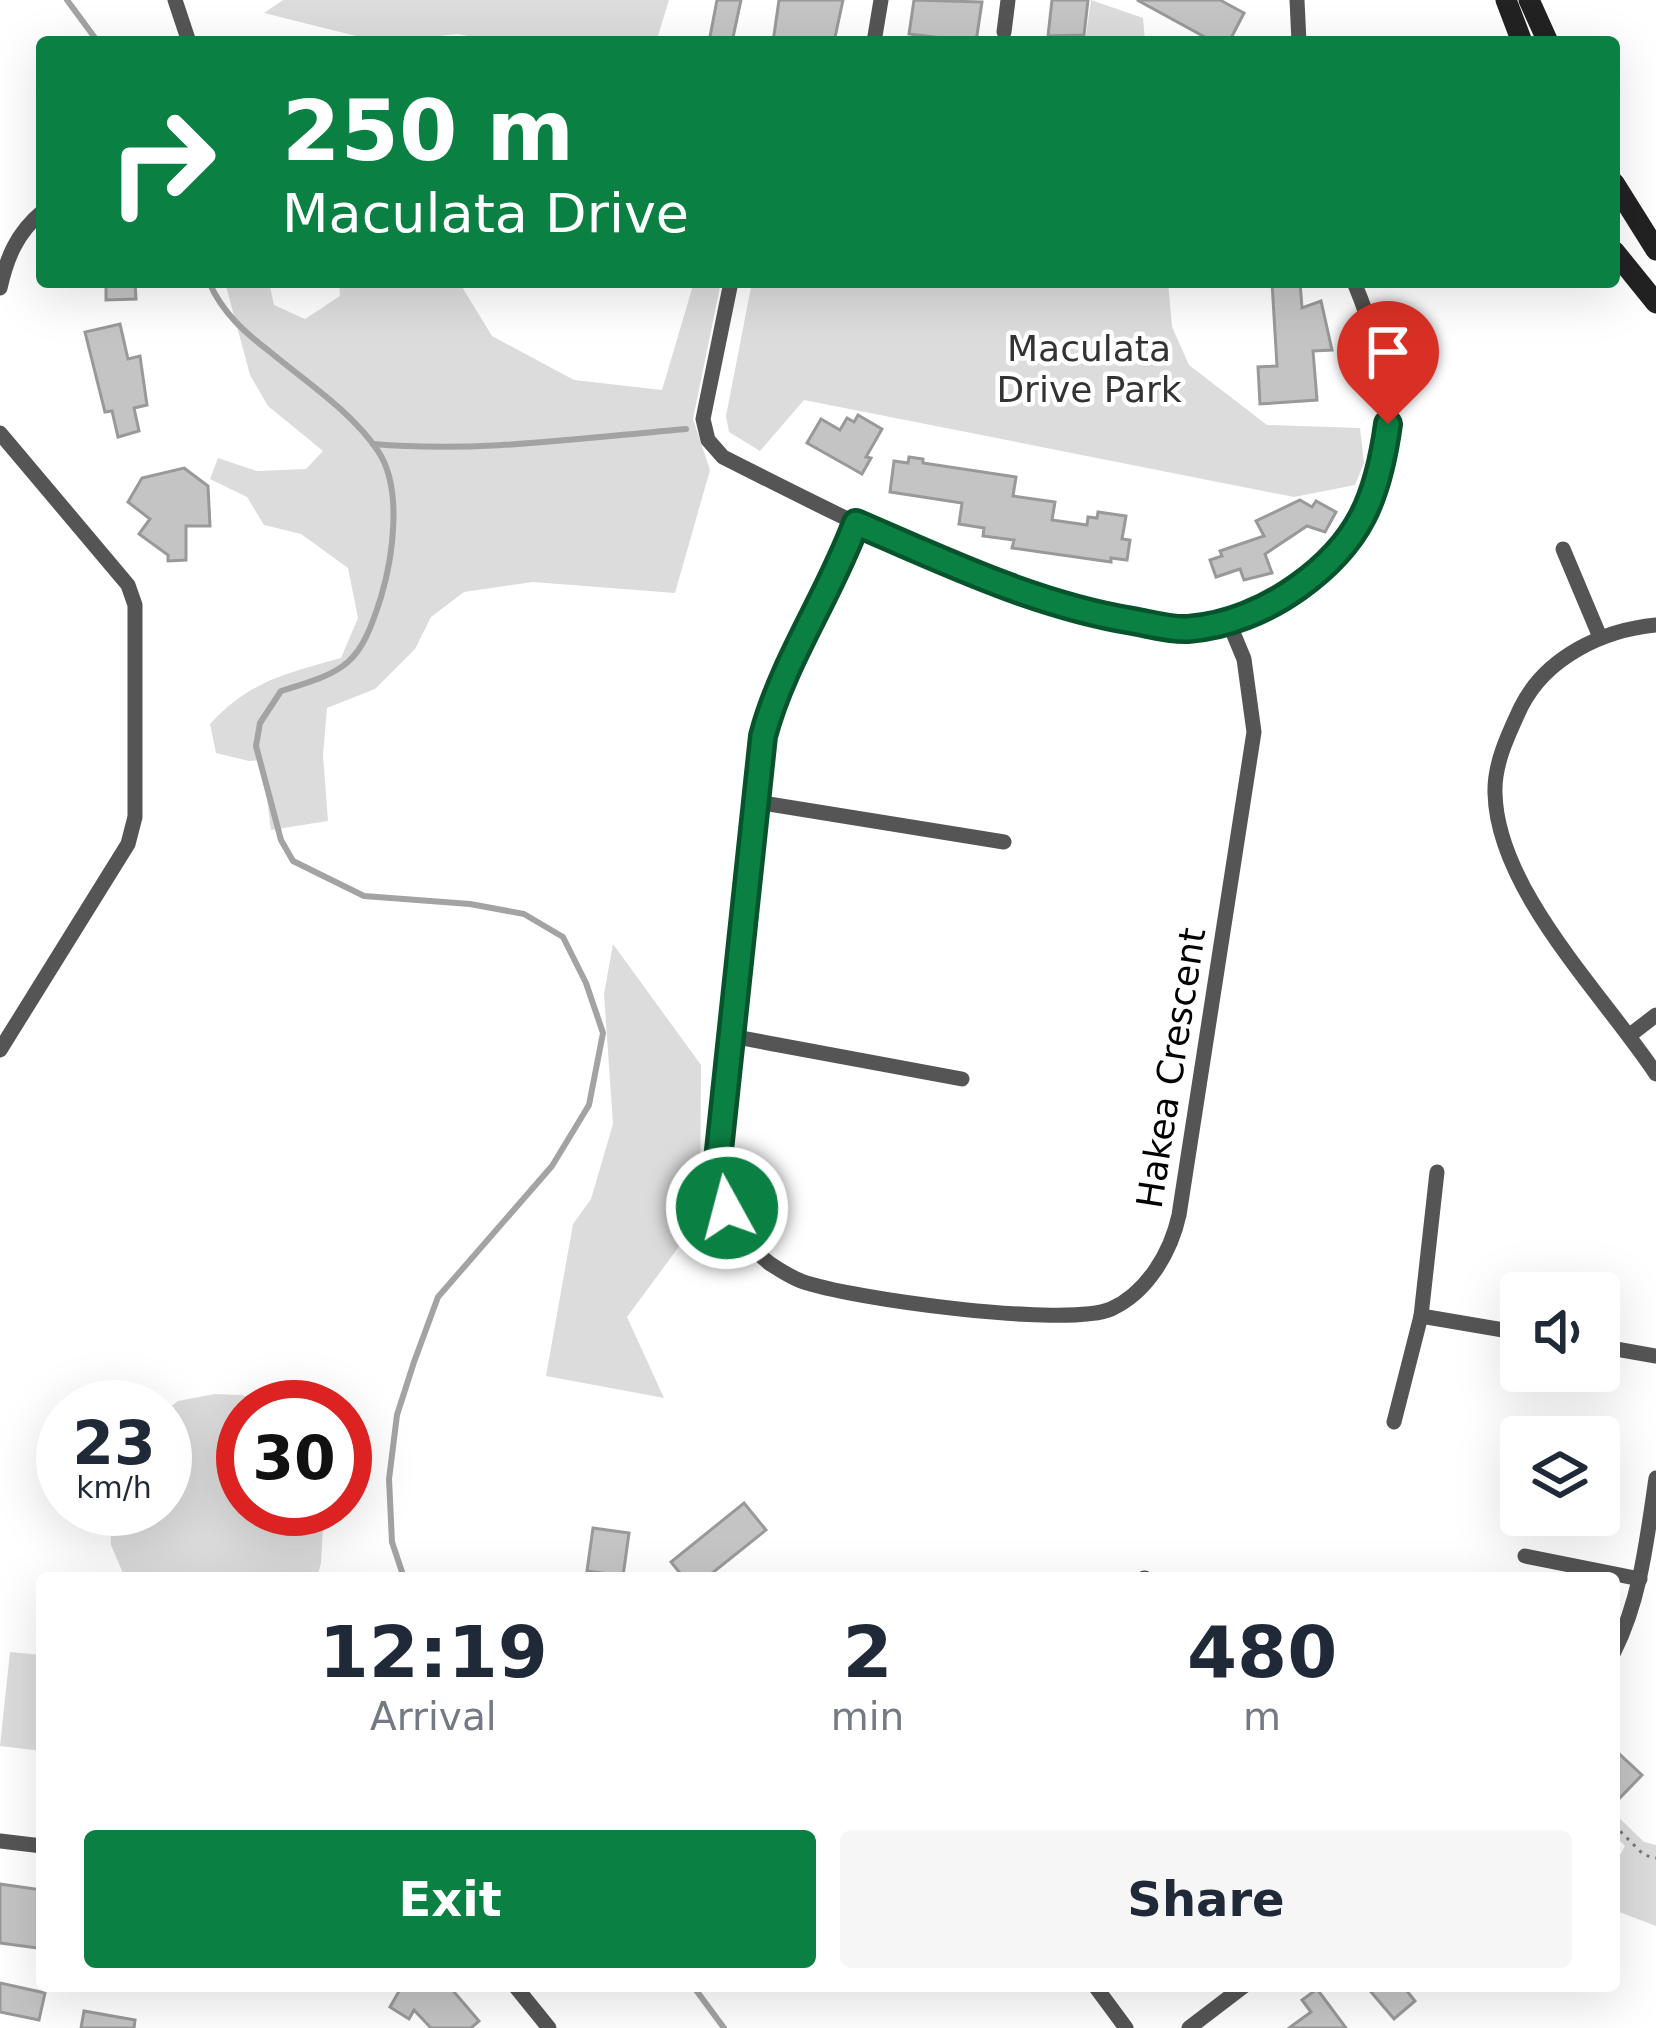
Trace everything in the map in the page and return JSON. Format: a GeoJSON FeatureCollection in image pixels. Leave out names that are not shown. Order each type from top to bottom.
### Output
{"type":"FeatureCollection","features":[{"type":"Feature","properties":{"kind":"street"},"geometry":{"type":"LineString","coordinates":[[175,0],[187,36]]}},
{"type":"Feature","properties":{"kind":"street"},"geometry":{"type":"LineString","coordinates":[[875,36],[881,0]]}},
{"type":"Feature","properties":{"kind":"street"},"geometry":{"type":"LineString","coordinates":[[1004,32],[1008,0]]}},
{"type":"Feature","properties":{"kind":"street"},"geometry":{"type":"LineString","coordinates":[[1297,0],[1299,36]]}},
{"type":"Feature","properties":{"kind":"street"},"geometry":{"type":"LineString","coordinates":[[1506,0],[1520,36]]}},
{"type":"Feature","properties":{"kind":"street"},"geometry":{"type":"LineString","coordinates":[[1528,0],[1545,36]]}},
{"type":"Feature","properties":{"kind":"street"},"geometry":{"type":"LineString","coordinates":[[1620,193],[1656,250]]}},
{"type":"Feature","properties":{"kind":"street"},"geometry":{"type":"LineString","coordinates":[[0,288],[19,236],[36,218]]}},
{"type":"Feature","properties":{"kind":"street"},"geometry":{"type":"LineString","coordinates":[[1620,258],[1656,303]]}},
{"type":"Feature","properties":{"kind":"street"},"geometry":{"type":"LineString","coordinates":[[730,288],[703,419],[708,440],[723,457],[856,523],[1062,605],[1183,630],[1229,623],[1283,598],[1327,567],[1358,526],[1380,477],[1388,424],[1373,327],[1357,288]]}},
{"type":"Feature","properties":{"kind":"street"},"geometry":{"type":"LineString","coordinates":[[0,433],[128,585],[135,605],[135,818],[128,844],[0,1050]]}},
{"type":"Feature","properties":{"kind":"street","name":"Hakea Crescent"},"geometry":{"type":"LineString","coordinates":[[856,523],[773,700],[763,736],[717,1169],[741,1237],[770,1264],[829,1288],[894,1300],[1079,1316],[1110,1309],[1139,1290],[1173,1239],[1254,732],[1244,659],[1229,623]]}},
{"type":"Feature","properties":{"kind":"street"},"geometry":{"type":"LineString","coordinates":[[1564,549],[1600,637]]}},
{"type":"Feature","properties":{"kind":"street"},"geometry":{"type":"LineString","coordinates":[[1656,626],[1600,637],[1547,671],[1526,698],[1507,737],[1495,795],[1503,847],[1519,886],[1656,1074]]}},
{"type":"Feature","properties":{"kind":"street"},"geometry":{"type":"LineString","coordinates":[[756,802],[1004,842]]}},
{"type":"Feature","properties":{"kind":"street"},"geometry":{"type":"LineString","coordinates":[[1630,1035],[1656,1016]]}},
{"type":"Feature","properties":{"kind":"street"},"geometry":{"type":"LineString","coordinates":[[731,1036],[962,1079]]}},
{"type":"Feature","properties":{"kind":"street"},"geometry":{"type":"LineString","coordinates":[[1394,1422],[1420,1316],[1437,1172]]}},
{"type":"Feature","properties":{"kind":"street"},"geometry":{"type":"LineString","coordinates":[[1420,1316],[1500,1329]]}},
{"type":"Feature","properties":{"kind":"street"},"geometry":{"type":"LineString","coordinates":[[1620,1350],[1656,1356]]}},
{"type":"Feature","properties":{"kind":"street"},"geometry":{"type":"LineString","coordinates":[[1620,1639],[1640,1579],[1656,1478]]}},
{"type":"Feature","properties":{"kind":"street"},"geometry":{"type":"LineString","coordinates":[[1525,1556],[1605,1572]]}},
{"type":"Feature","properties":{"kind":"street"},"geometry":{"type":"LineString","coordinates":[[1620,1575],[1640,1579]]}},
{"type":"Feature","properties":{"kind":"street"},"geometry":{"type":"LineString","coordinates":[[0,1840],[36,1845]]}},
{"type":"Feature","properties":{"kind":"street"},"geometry":{"type":"LineString","coordinates":[[520,1992],[549,2028]]}},
{"type":"Feature","properties":{"kind":"street"},"geometry":{"type":"LineString","coordinates":[[1099,1992],[1126,2028]]}},
{"type":"Feature","properties":{"kind":"street"},"geometry":{"type":"LineString","coordinates":[[1189,2028],[1236,1992]]}},
{"type":"Feature","properties":{"kind":"path"},"geometry":{"type":"LineString","coordinates":[[1620,1831],[1644,1855],[1656,1858]]}},
{"type":"Feature","properties":{"kind":"green space"},"geometry":{"type":"Polygon","coordinates":[[[283,0],[669,0],[658,36],[356,36],[264,13],[283,0]]]}},
{"type":"Feature","properties":{"kind":"green space"},"geometry":{"type":"Polygon","coordinates":[[[1091,0],[1143,18],[1144,36],[1086,36],[1091,0]]]}},
{"type":"Feature","properties":{"kind":"green space"},"geometry":{"type":"Polygon","coordinates":[[[227,288],[270,288],[274,305],[305,319],[340,296],[339,288],[463,288],[492,336],[574,380],[662,390],[692,288],[720,288],[693,419],[710,470],[675,593],[533,582],[464,592],[431,617],[415,649],[375,689],[327,708],[323,755],[328,821],[271,830],[262,760],[216,753],[210,724],[255,688],[341,658],[358,618],[348,568],[301,534],[264,525],[247,497],[210,479],[218,458],[257,471],[306,469],[323,451],[268,406],[250,375],[227,288]]]}},
{"type":"Feature","properties":{"kind":"green space","name":"Maculata Drive Park"},"geometry":{"type":"Polygon","coordinates":[[[751,288],[1169,288],[1172,327],[1189,365],[1267,425],[1360,428],[1364,463],[1355,485],[1294,497],[804,400],[760,451],[729,432],[726,416],[751,288]]]}},
{"type":"Feature","properties":{"kind":"green space"},"geometry":{"type":"Polygon","coordinates":[[[613,944],[701,1065],[700,1218],[627,1317],[664,1398],[546,1376],[573,1224],[591,1199],[613,1124],[604,994],[613,944]]]}},
{"type":"Feature","properties":{"kind":"green space"},"geometry":{"type":"Polygon","coordinates":[[[215,1394],[216,1536],[322,1536],[319,1572],[122,1572],[111,1536],[192,1536],[192,1398],[215,1394]]]}},
{"type":"Feature","properties":{"kind":"green space"},"geometry":{"type":"Polygon","coordinates":[[[10,1652],[36,1654],[36,1750],[0,1746],[10,1652]]]}},
{"type":"Feature","properties":{"kind":"green space"},"geometry":{"type":"Polygon","coordinates":[[[1620,1819],[1644,1842],[1656,1845],[1656,1926],[1620,1912],[1620,1855],[1625,1846],[1620,1841],[1620,1819]]]}},
{"type":"Feature","properties":{"kind":"building"},"geometry":{"type":"Polygon","coordinates":[[[717,0],[741,0],[733,36],[710,36],[717,0]]]}},
{"type":"Feature","properties":{"kind":"building"},"geometry":{"type":"Polygon","coordinates":[[[779,0],[843,0],[835,36],[774,36],[779,0]]]}},
{"type":"Feature","properties":{"kind":"building"},"geometry":{"type":"Polygon","coordinates":[[[914,0],[982,2],[977,36],[909,34],[914,0]]]}},
{"type":"Feature","properties":{"kind":"building"},"geometry":{"type":"Polygon","coordinates":[[[1052,0],[1088,0],[1084,35],[1048,36],[1052,0]]]}},
{"type":"Feature","properties":{"kind":"building"},"geometry":{"type":"Polygon","coordinates":[[[1137,0],[1220,0],[1244,13],[1232,36],[1203,36],[1137,0]]]}},
{"type":"Feature","properties":{"kind":"building"},"geometry":{"type":"Polygon","coordinates":[[[106,288],[135,288],[136,299],[106,300],[106,288]]]}},
{"type":"Feature","properties":{"kind":"building"},"geometry":{"type":"Polygon","coordinates":[[[1272,288],[1300,288],[1302,308],[1321,301],[1332,350],[1313,351],[1317,400],[1260,404],[1258,367],[1277,366],[1272,288]]]}},
{"type":"Feature","properties":{"kind":"building"},"geometry":{"type":"Polygon","coordinates":[[[120,324],[128,359],[140,356],[147,405],[134,408],[139,431],[118,437],[112,411],[105,412],[85,332],[120,324]]]}},
{"type":"Feature","properties":{"kind":"building"},"geometry":{"type":"Polygon","coordinates":[[[858,415],[882,429],[862,474],[807,443],[821,419],[840,430],[847,418],[854,422],[858,415]]]}},
{"type":"Feature","properties":{"kind":"building"},"geometry":{"type":"Polygon","coordinates":[[[909,457],[1016,477],[1013,496],[1055,502],[1052,520],[1087,525],[1088,517],[1097,518],[1098,512],[1126,516],[1122,539],[1130,540],[1127,560],[1111,558],[1111,562],[1012,548],[1014,540],[983,536],[984,528],[959,524],[962,503],[890,492],[894,461],[908,463],[909,457]]]}},
{"type":"Feature","properties":{"kind":"building"},"geometry":{"type":"Polygon","coordinates":[[[184,468],[208,486],[210,526],[186,526],[186,560],[168,561],[168,555],[139,534],[150,519],[128,502],[142,478],[184,468]]]}},
{"type":"Feature","properties":{"kind":"building"},"geometry":{"type":"Polygon","coordinates":[[[1300,500],[1312,507],[1316,501],[1336,512],[1325,532],[1307,526],[1265,554],[1272,573],[1244,580],[1240,569],[1216,577],[1210,560],[1222,556],[1220,551],[1264,536],[1256,521],[1300,500]]]}},
{"type":"Feature","properties":{"kind":"building"},"geometry":{"type":"Polygon","coordinates":[[[744,1503],[766,1530],[714,1572],[679,1572],[671,1562],[744,1503]]]}},
{"type":"Feature","properties":{"kind":"building"},"geometry":{"type":"Polygon","coordinates":[[[593,1528],[629,1533],[624,1572],[587,1571],[593,1528]]]}},
{"type":"Feature","properties":{"kind":"building"},"geometry":{"type":"Polygon","coordinates":[[[1620,1755],[1642,1775],[1620,1798],[1620,1755]]]}},
{"type":"Feature","properties":{"kind":"building"},"geometry":{"type":"Polygon","coordinates":[[[0,1884],[36,1889],[36,1948],[0,1943],[0,1884]]]}},
{"type":"Feature","properties":{"kind":"building"},"geometry":{"type":"Polygon","coordinates":[[[0,1983],[45,1993],[39,2020],[0,2012],[0,1983]]]}},
{"type":"Feature","properties":{"kind":"building"},"geometry":{"type":"Polygon","coordinates":[[[399,1992],[454,1992],[479,2021],[471,2028],[431,2028],[414,2010],[409,2019],[390,2007],[399,1992]]]}},
{"type":"Feature","properties":{"kind":"building"},"geometry":{"type":"Polygon","coordinates":[[[1319,1992],[1346,2028],[1289,2028],[1311,2012],[1302,2000],[1319,1992]]]}},
{"type":"Feature","properties":{"kind":"building"},"geometry":{"type":"Polygon","coordinates":[[[1371,1992],[1408,1992],[1415,2001],[1394,2019],[1371,1992]]]}},
{"type":"Feature","properties":{"kind":"building"},"geometry":{"type":"Polygon","coordinates":[[[84,2011],[135,2020],[134,2028],[81,2028],[84,2011]]]}},
{"type":"Feature","properties":{"kind":"waterway"},"geometry":{"type":"LineString","coordinates":[[67,0],[94,36]]}},
{"type":"Feature","properties":{"kind":"waterway"},"geometry":{"type":"LineString","coordinates":[[212,288],[242,329],[367,436],[391,484],[389,563],[366,637],[337,670],[281,691],[260,723],[256,746],[281,840],[293,861],[364,896],[470,904],[524,914],[563,937],[603,1033],[589,1105],[552,1166],[438,1297],[397,1415],[389,1479],[392,1542],[402,1572]]}},
{"type":"Feature","properties":{"kind":"waterway"},"geometry":{"type":"LineString","coordinates":[[373,444],[491,446],[686,429]]}},
{"type":"Feature","properties":{"kind":"waterway"},"geometry":{"type":"LineString","coordinates":[[697,1992],[724,2028]]}},
{"type":"Feature","properties":{"kind":"route"},"geometry":{"type":"LineString","coordinates":[[727,1208],[717,1169],[763,736],[773,700],[856,523],[1062,605],[1183,630],[1229,623],[1283,598],[1327,567],[1358,526],[1380,477],[1388,424]]}}]}
